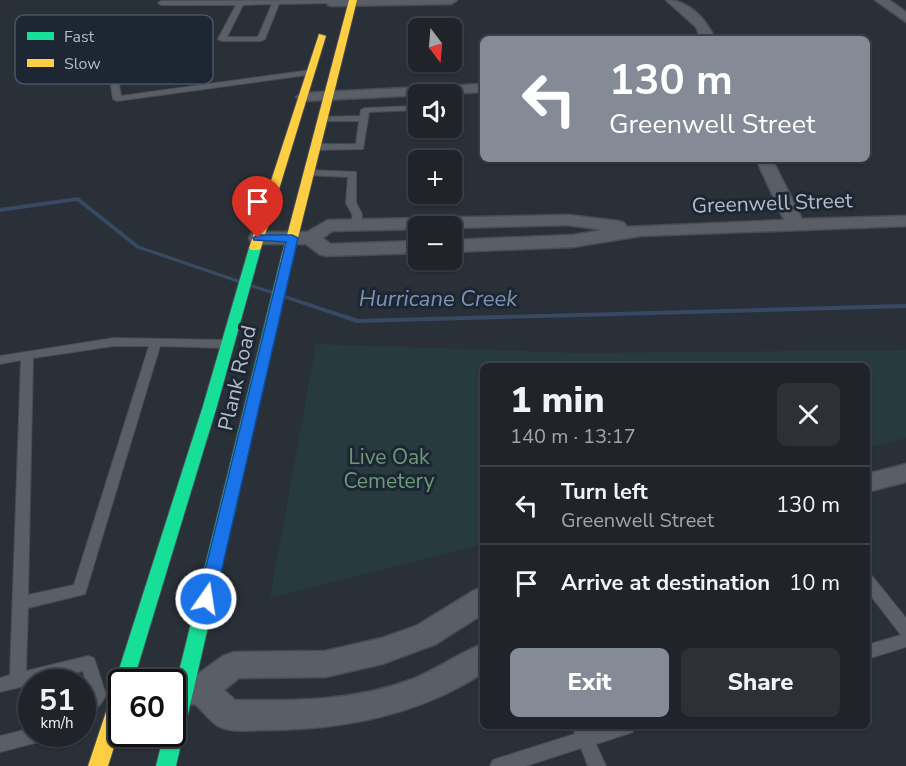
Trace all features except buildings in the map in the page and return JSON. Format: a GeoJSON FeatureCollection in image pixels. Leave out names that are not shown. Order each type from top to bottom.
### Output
{"type":"FeatureCollection","features":[{"type":"Feature","properties":{"kind":"main road","name":"Plank Road"},"geometry":{"type":"LineString","coordinates":[[186,690],[284,271],[302,238],[309,173],[353,1]]}},
{"type":"Feature","properties":{"kind":"main road","name":"Plank Road"},"geometry":{"type":"LineString","coordinates":[[120,669],[228,344],[258,238],[330,10]]}},
{"type":"Feature","properties":{"kind":"main road","name":"Plank Road"},"geometry":{"type":"LineString","coordinates":[[98,766],[108,715]]}},
{"type":"Feature","properties":{"kind":"main road","name":"Plank Road"},"geometry":{"type":"LineString","coordinates":[[166,766],[171,747]]}},
{"type":"Feature","properties":{"kind":"street"},"geometry":{"type":"LineString","coordinates":[[330,10],[353,1],[451,0]]}},
{"type":"Feature","properties":{"kind":"street"},"geometry":{"type":"LineString","coordinates":[[672,0],[702,25],[707,36]]}},
{"type":"Feature","properties":{"kind":"street"},"geometry":{"type":"LineString","coordinates":[[881,0],[905,16]]}},
{"type":"Feature","properties":{"kind":"street"},"geometry":{"type":"LineString","coordinates":[[462,89],[480,88]]}},
{"type":"Feature","properties":{"kind":"street"},"geometry":{"type":"LineString","coordinates":[[303,97],[408,92]]}},
{"type":"Feature","properties":{"kind":"street"},"geometry":{"type":"LineString","coordinates":[[765,162],[796,225]]}},
{"type":"Feature","properties":{"kind":"street","name":"Greenwell Street"},"geometry":{"type":"LineString","coordinates":[[258,238],[302,238],[328,226],[568,220],[640,230]]}},
{"type":"Feature","properties":{"kind":"street","name":"Greenwell Street"},"geometry":{"type":"LineString","coordinates":[[462,246],[573,242],[640,230],[906,221]]}},
{"type":"Feature","properties":{"kind":"street","name":"Greenwell Street"},"geometry":{"type":"LineString","coordinates":[[302,238],[326,250],[408,247]]}},
{"type":"Feature","properties":{"kind":"street"},"geometry":{"type":"LineString","coordinates":[[870,482],[906,473]]}},
{"type":"Feature","properties":{"kind":"street"},"geometry":{"type":"LineString","coordinates":[[186,690],[234,665],[325,664],[382,651],[426,635],[480,601]]}},
{"type":"Feature","properties":{"kind":"street"},"geometry":{"type":"LineString","coordinates":[[186,690],[228,715],[321,714],[353,709],[408,694],[456,673],[480,659]]}},
{"type":"Feature","properties":{"kind":"lane"},"geometry":{"type":"LineString","coordinates":[[162,3],[276,3],[330,10]]}},
{"type":"Feature","properties":{"kind":"lane"},"geometry":{"type":"LineString","coordinates":[[240,3],[222,39],[261,39],[276,3]]}},
{"type":"Feature","properties":{"kind":"lane"},"geometry":{"type":"LineString","coordinates":[[115,84],[117,99],[311,72]]}},
{"type":"Feature","properties":{"kind":"lane"},"geometry":{"type":"LineString","coordinates":[[315,147],[360,147],[365,110],[408,108]]}},
{"type":"Feature","properties":{"kind":"lane"},"geometry":{"type":"LineString","coordinates":[[322,119],[364,118]]}},
{"type":"Feature","properties":{"kind":"lane"},"geometry":{"type":"LineString","coordinates":[[356,163],[351,203],[357,214],[358,225]]}},
{"type":"Feature","properties":{"kind":"lane"},"geometry":{"type":"LineString","coordinates":[[309,173],[353,174]]}},
{"type":"Feature","properties":{"kind":"lane"},"geometry":{"type":"LineString","coordinates":[[0,360],[114,342],[228,344]]}},
{"type":"Feature","properties":{"kind":"lane"},"geometry":{"type":"LineString","coordinates":[[21,603],[80,590],[156,342]]}},
{"type":"Feature","properties":{"kind":"lane"},"geometry":{"type":"LineString","coordinates":[[18,669],[27,355]]}},
{"type":"Feature","properties":{"kind":"lane"},"geometry":{"type":"LineString","coordinates":[[870,584],[906,630]]}},
{"type":"Feature","properties":{"kind":"lane"},"geometry":{"type":"LineString","coordinates":[[870,651],[906,640]]}},
{"type":"Feature","properties":{"kind":"lane"},"geometry":{"type":"LineString","coordinates":[[65,669],[88,663],[93,669]]}},
{"type":"Feature","properties":{"kind":"lane"},"geometry":{"type":"LineString","coordinates":[[96,673],[108,689]]}},
{"type":"Feature","properties":{"kind":"lane"},"geometry":{"type":"LineString","coordinates":[[0,685],[18,681]]}},
{"type":"Feature","properties":{"kind":"lane"},"geometry":{"type":"LineString","coordinates":[[499,766],[583,732],[605,729]]}},
{"type":"Feature","properties":{"kind":"lane"},"geometry":{"type":"LineString","coordinates":[[583,732],[597,766]]}},
{"type":"Feature","properties":{"kind":"lane"},"geometry":{"type":"LineString","coordinates":[[0,744],[18,740]]}},
{"type":"Feature","properties":{"kind":"green space","name":"Live Oak Cemetery"},"geometry":{"type":"Polygon","coordinates":[[[316,344],[580,353],[906,350],[906,438],[870,447],[870,363],[480,363],[480,545],[270,598],[316,344]]]}},
{"type":"Feature","properties":{"kind":"waterway","name":"Hurricane Creek"},"geometry":{"type":"LineString","coordinates":[[0,210],[78,199],[138,247],[273,293]]}},
{"type":"Feature","properties":{"kind":"waterway","name":"Hurricane Creek"},"geometry":{"type":"LineString","coordinates":[[285,297],[357,321],[906,306]]}},
{"type":"Feature","properties":{"kind":"traffic: fast"},"geometry":{"type":"LineString","coordinates":[[128,669],[210,406],[255,248]]}},
{"type":"Feature","properties":{"kind":"traffic: fast"},"geometry":{"type":"LineString","coordinates":[[166,766],[286,262]]}},
{"type":"Feature","properties":{"kind":"traffic: slow"},"geometry":{"type":"LineString","coordinates":[[286,262],[353,0]]}},
{"type":"Feature","properties":{"kind":"traffic: slow"},"geometry":{"type":"LineString","coordinates":[[255,248],[322,36]]}},
{"type":"Feature","properties":{"kind":"traffic: slow"},"geometry":{"type":"LineString","coordinates":[[98,766],[108,735]]}},
{"type":"Feature","properties":{"kind":"route"},"geometry":{"type":"LineString","coordinates":[[206,599],[292,238],[258,238]]}}]}
